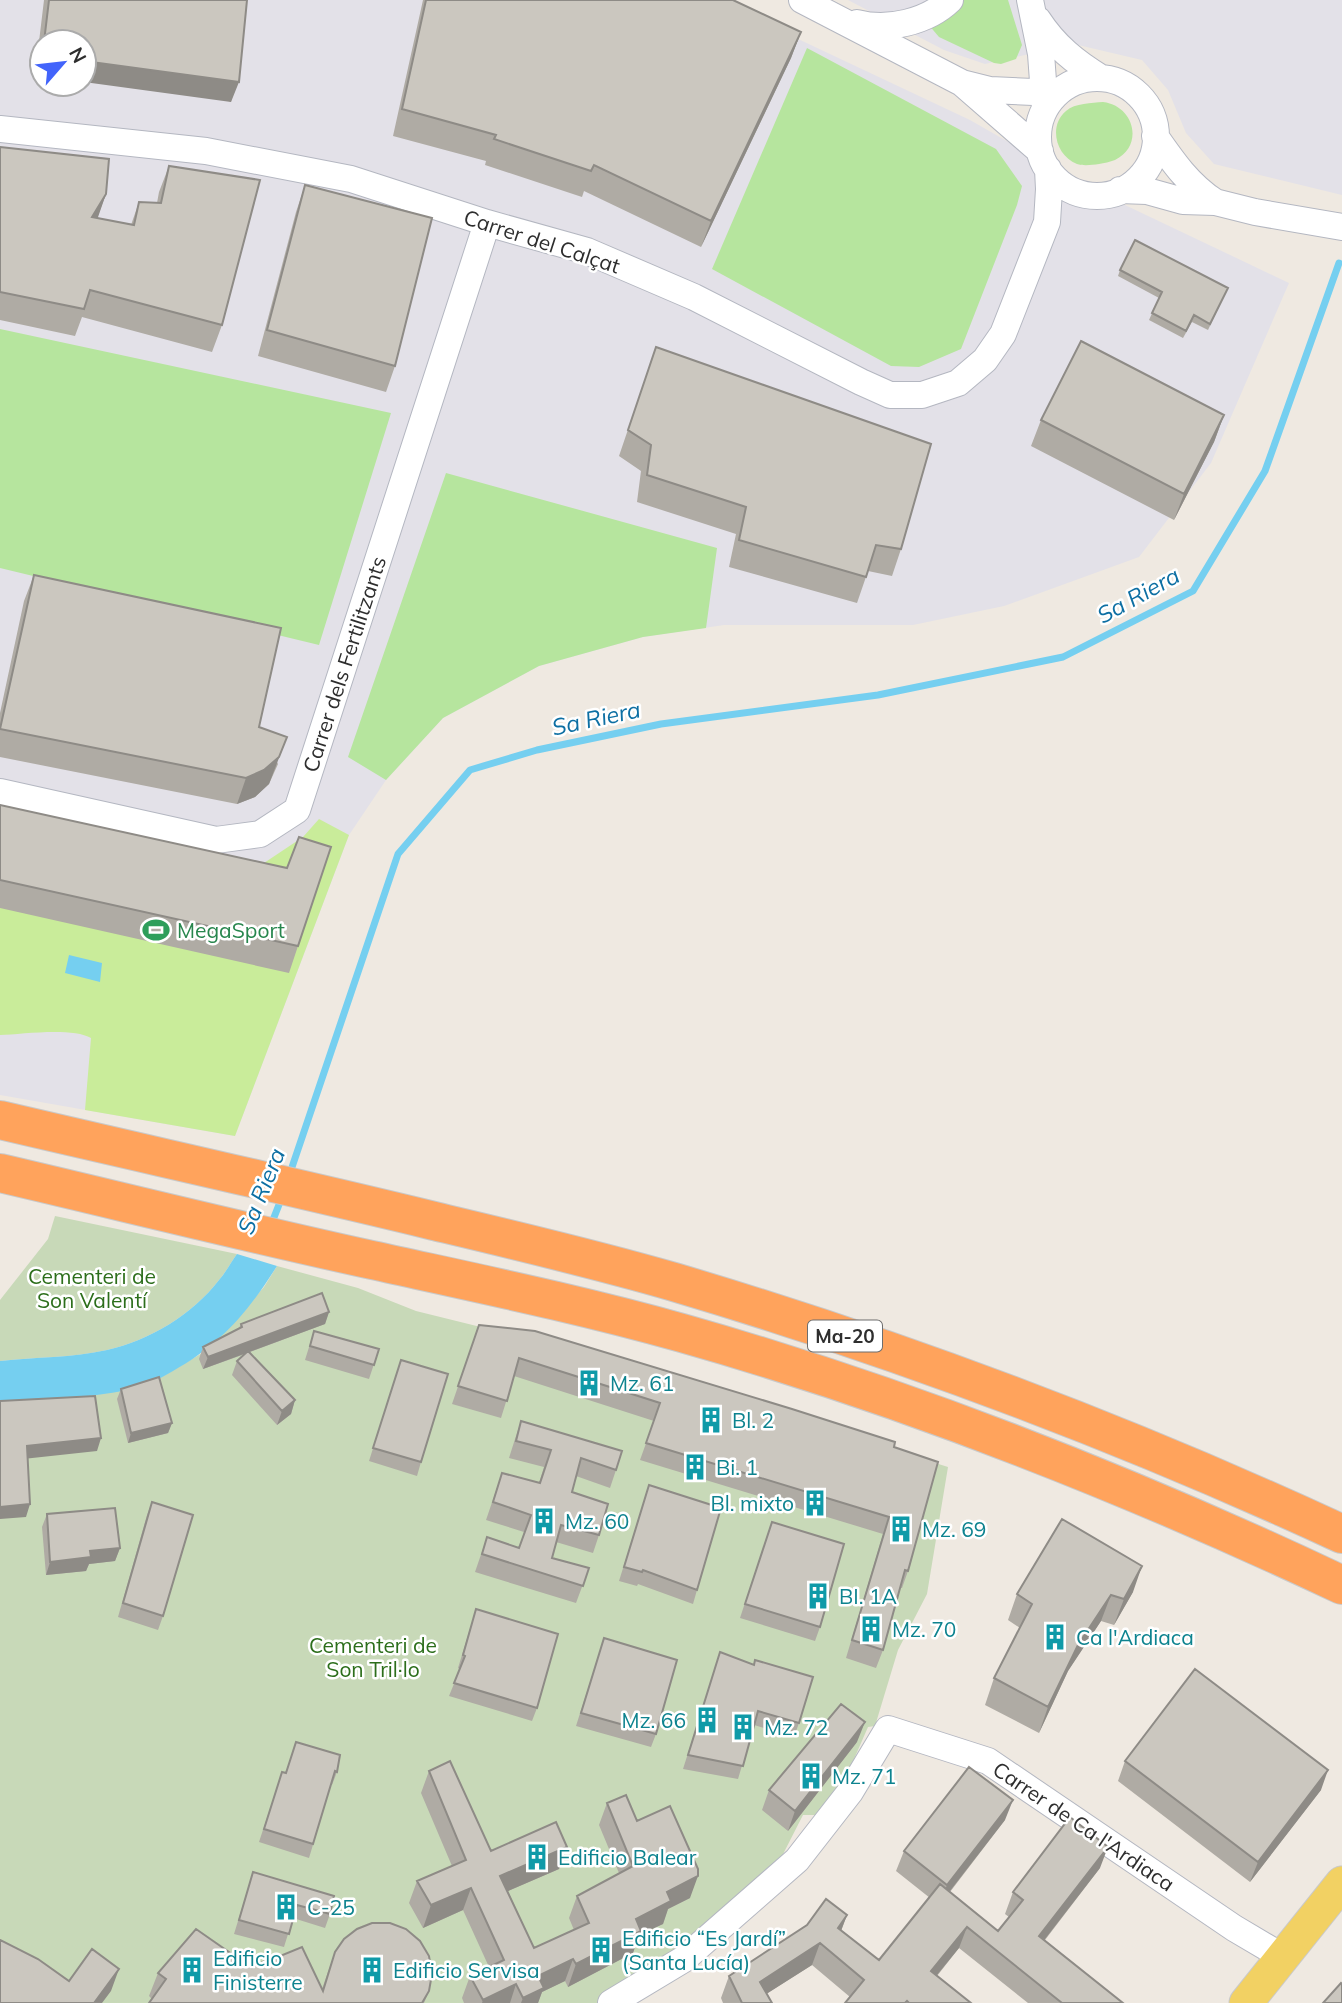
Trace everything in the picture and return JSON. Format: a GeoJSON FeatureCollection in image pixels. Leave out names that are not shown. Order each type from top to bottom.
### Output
{"type":"FeatureCollection","features":[{"type":"Feature","properties":{"kind":"highway","name":"Ma-20"},"geometry":{"type":"LineString","coordinates":[[0,1120],[383,1209],[671,1281],[885,1349],[1099,1429],[1342,1534]]}},
{"type":"Feature","properties":{"kind":"highway","name":"Ma-20"},"geometry":{"type":"LineString","coordinates":[[0,1172],[632,1319],[816,1375],[955,1423],[1114,1485],[1342,1585]]}},
{"type":"Feature","properties":{"kind":"main road"},"geometry":{"type":"LineString","coordinates":[[1246,2003],[1342,1883]]}},
{"type":"Feature","properties":{"kind":"street"},"geometry":{"type":"LineString","coordinates":[[802,0],[962,83],[1048,98],[1089,78],[1101,78],[1126,85],[1141,98],[1151,114],[1155,136],[1154,150],[1146,170],[1115,193],[1096,196],[1077,192],[1061,184],[1044,160],[962,83]]}},
{"type":"Feature","properties":{"kind":"street"},"geometry":{"type":"LineString","coordinates":[[842,20],[884,26],[926,17],[943,8],[950,0]]}},
{"type":"Feature","properties":{"kind":"street"},"geometry":{"type":"LineString","coordinates":[[1032,8],[1051,40],[1077,63],[1101,78]]}},
{"type":"Feature","properties":{"kind":"street"},"geometry":{"type":"LineString","coordinates":[[1032,8],[1048,98],[1037,136],[1049,189],[1047,222]]}},
{"type":"Feature","properties":{"kind":"street","name":"Carrer del Calçat"},"geometry":{"type":"LineString","coordinates":[[0,129],[206,151],[337,176],[587,251],[694,297],[890,395],[922,395],[958,383],[985,360],[1003,334],[1047,222]]}},
{"type":"Feature","properties":{"kind":"street"},"geometry":{"type":"LineString","coordinates":[[1155,136],[1175,166],[1197,190],[1215,202]]}},
{"type":"Feature","properties":{"kind":"street"},"geometry":{"type":"LineString","coordinates":[[1120,190],[1147,191],[1183,201],[1215,202],[1342,227]]}},
{"type":"Feature","properties":{"kind":"street"},"geometry":{"type":"LineString","coordinates":[[1047,222],[1065,205],[1087,194]]}},
{"type":"Feature","properties":{"kind":"street","name":"Carrer dels Fertilitzants"},"geometry":{"type":"LineString","coordinates":[[0,792],[216,839],[260,834],[297,810],[487,223]]}},
{"type":"Feature","properties":{"kind":"street","name":"Carrer de Ca l'Ardiaca"},"geometry":{"type":"LineString","coordinates":[[611,2003],[684,1959],[797,1860],[850,1793],[888,1729],[988,1761],[1234,1928],[1283,1957]]}},
{"type":"Feature","properties":{"kind":"shaded area"},"geometry":{"type":"Polygon","coordinates":[[[0,0],[715,0],[970,120],[1085,186],[1289,283],[1211,463],[1139,557],[1004,606],[913,625],[724,625],[643,637],[539,666],[443,718],[386,780],[349,835],[235,1136],[0,1095],[0,0]]]}},
{"type":"Feature","properties":{"kind":"shaded area"},"geometry":{"type":"Polygon","coordinates":[[[848,0],[1342,0],[1342,195],[1214,164],[1186,133],[1168,90],[1142,60],[1074,44],[985,64],[944,50],[848,0]]]}},
{"type":"Feature","properties":{"kind":"green space"},"geometry":{"type":"Polygon","coordinates":[[[958,0],[1008,0],[1022,45],[1016,59],[1001,64],[994,63],[939,37],[928,24],[958,0]]]}},
{"type":"Feature","properties":{"kind":"green space"},"geometry":{"type":"Polygon","coordinates":[[[807,48],[996,149],[1022,186],[961,349],[919,367],[891,366],[712,269],[807,48]]]}},
{"type":"Feature","properties":{"kind":"green space"},"geometry":{"type":"Polygon","coordinates":[[[1103,102],[1114,105],[1129,118],[1132,127],[1130,146],[1113,161],[1093,165],[1077,164],[1060,148],[1057,124],[1060,117],[1074,106],[1103,102]]]}},
{"type":"Feature","properties":{"kind":"green space"},"geometry":{"type":"Polygon","coordinates":[[[0,329],[391,413],[319,645],[0,568],[0,329]]]}},
{"type":"Feature","properties":{"kind":"green space"},"geometry":{"type":"Polygon","coordinates":[[[446,473],[717,548],[706,628],[643,637],[539,666],[443,718],[386,780],[348,757],[446,473]]]}},
{"type":"Feature","properties":{"kind":"green space","name":"MegaSport"},"geometry":{"type":"Polygon","coordinates":[[[319,819],[349,835],[235,1136],[85,1110],[91,1038],[60,1032],[0,1035],[0,820],[258,867],[303,837],[319,819]]]}},
{"type":"Feature","properties":{"kind":"green space","name":"Cementeri de Son Valentí"},"geometry":{"type":"Polygon","coordinates":[[[55,1216],[237,1254],[222,1277],[196,1304],[169,1324],[139,1340],[94,1353],[0,1361],[0,1300],[48,1239],[55,1216]]]}},
{"type":"Feature","properties":{"kind":"green space","name":"Cementeri de Son Tril·lo"},"geometry":{"type":"Polygon","coordinates":[[[277,1266],[358,1288],[416,1311],[589,1354],[948,1467],[927,1594],[898,1650],[875,1726],[868,1727],[841,1789],[825,1815],[803,1815],[779,1862],[680,1951],[597,2003],[0,2003],[0,1405],[158,1379],[209,1349],[264,1287],[277,1266]]]}},
{"type":"Feature","properties":{"kind":"water"},"geometry":{"type":"Polygon","coordinates":[[[69,955],[102,963],[100,982],[65,973],[69,955]]]}},
{"type":"Feature","properties":{"kind":"water"},"geometry":{"type":"Polygon","coordinates":[[[237,1254],[277,1266],[232,1326],[190,1361],[157,1380],[134,1389],[0,1405],[0,1361],[94,1353],[139,1340],[169,1324],[196,1304],[222,1277],[237,1254]]]}},
{"type":"Feature","properties":{"kind":"building"},"geometry":{"type":"Polygon","coordinates":[[[49,0],[247,0],[239,82],[98,63],[98,28],[46,28],[49,0]]]}},
{"type":"Feature","properties":{"kind":"building"},"geometry":{"type":"Polygon","coordinates":[[[426,0],[733,0],[801,32],[711,221],[594,165],[591,171],[494,139],[496,135],[402,109],[426,0]]]}},
{"type":"Feature","properties":{"kind":"building"},"geometry":{"type":"Polygon","coordinates":[[[0,147],[109,159],[106,194],[92,217],[134,225],[139,202],[161,203],[169,166],[260,180],[222,325],[90,290],[84,309],[0,292],[0,147]]]}},
{"type":"Feature","properties":{"kind":"building"},"geometry":{"type":"Polygon","coordinates":[[[305,185],[432,218],[395,366],[267,330],[305,185]]]}},
{"type":"Feature","properties":{"kind":"building"},"geometry":{"type":"Polygon","coordinates":[[[1135,240],[1228,288],[1210,324],[1194,315],[1186,331],[1152,313],[1162,292],[1120,270],[1135,240]]]}},
{"type":"Feature","properties":{"kind":"building"},"geometry":{"type":"Polygon","coordinates":[[[1081,341],[1224,415],[1184,494],[1041,420],[1081,341]]]}},
{"type":"Feature","properties":{"kind":"building"},"geometry":{"type":"Polygon","coordinates":[[[656,347],[931,444],[901,549],[876,545],[866,577],[739,540],[746,507],[647,475],[651,445],[628,430],[656,347]]]}},
{"type":"Feature","properties":{"kind":"building"},"geometry":{"type":"Polygon","coordinates":[[[34,575],[281,628],[259,727],[287,737],[279,757],[264,770],[246,778],[0,729],[34,575]]]}},
{"type":"Feature","properties":{"kind":"building","name":"MegaSport"},"geometry":{"type":"Polygon","coordinates":[[[0,805],[287,868],[299,837],[331,847],[298,946],[0,880],[0,805]]]}},
{"type":"Feature","properties":{"kind":"building"},"geometry":{"type":"Polygon","coordinates":[[[322,1293],[329,1312],[208,1357],[203,1347],[242,1327],[241,1324],[322,1293]]]}},
{"type":"Feature","properties":{"kind":"building"},"geometry":{"type":"Polygon","coordinates":[[[479,1325],[535,1331],[895,1442],[894,1447],[938,1462],[883,1650],[852,1640],[889,1517],[646,1443],[660,1403],[519,1358],[507,1401],[458,1386],[479,1325]]]}},
{"type":"Feature","properties":{"kind":"building"},"geometry":{"type":"Polygon","coordinates":[[[314,1331],[379,1349],[374,1365],[310,1346],[314,1331]]]}},
{"type":"Feature","properties":{"kind":"building"},"geometry":{"type":"Polygon","coordinates":[[[248,1351],[295,1400],[282,1411],[237,1361],[248,1351]]]}},
{"type":"Feature","properties":{"kind":"building"},"geometry":{"type":"Polygon","coordinates":[[[401,1360],[448,1374],[421,1462],[373,1448],[401,1360]]]}},
{"type":"Feature","properties":{"kind":"building"},"geometry":{"type":"Polygon","coordinates":[[[159,1377],[172,1423],[131,1433],[121,1389],[159,1377]]]}},
{"type":"Feature","properties":{"kind":"building"},"geometry":{"type":"Polygon","coordinates":[[[95,1396],[101,1438],[27,1446],[30,1504],[0,1507],[0,1401],[95,1396]]]}},
{"type":"Feature","properties":{"kind":"building"},"geometry":{"type":"Polygon","coordinates":[[[521,1421],[622,1451],[616,1470],[581,1458],[572,1492],[608,1504],[599,1535],[561,1525],[552,1558],[589,1568],[583,1586],[482,1554],[487,1537],[519,1548],[531,1515],[493,1502],[502,1473],[540,1483],[551,1450],[516,1441],[521,1421]]]}},
{"type":"Feature","properties":{"kind":"building"},"geometry":{"type":"Polygon","coordinates":[[[649,1485],[721,1508],[697,1590],[643,1570],[642,1572],[624,1567],[649,1485]]]}},
{"type":"Feature","properties":{"kind":"building"},"geometry":{"type":"Polygon","coordinates":[[[152,1502],[193,1515],[163,1616],[123,1603],[152,1502]]]}},
{"type":"Feature","properties":{"kind":"building"},"geometry":{"type":"Polygon","coordinates":[[[115,1508],[120,1548],[90,1551],[91,1557],[50,1562],[47,1514],[115,1508]]]}},
{"type":"Feature","properties":{"kind":"building","name":"Ca l'Ardiaca"},"geometry":{"type":"Polygon","coordinates":[[[1062,1519],[1142,1566],[1124,1599],[1111,1595],[1078,1645],[1048,1707],[994,1678],[1032,1604],[1017,1594],[1062,1519]]]}},
{"type":"Feature","properties":{"kind":"building"},"geometry":{"type":"Polygon","coordinates":[[[772,1522],[844,1544],[820,1627],[745,1604],[772,1522]]]}},
{"type":"Feature","properties":{"kind":"building"},"geometry":{"type":"Polygon","coordinates":[[[476,1609],[558,1634],[537,1708],[454,1683],[465,1656],[463,1655],[476,1609]]]}},
{"type":"Feature","properties":{"kind":"building"},"geometry":{"type":"Polygon","coordinates":[[[604,1638],[677,1660],[656,1734],[581,1713],[604,1638]]]}},
{"type":"Feature","properties":{"kind":"building"},"geometry":{"type":"Polygon","coordinates":[[[720,1652],[754,1665],[755,1660],[813,1677],[799,1723],[758,1711],[743,1766],[688,1755],[720,1652]]]}},
{"type":"Feature","properties":{"kind":"building"},"geometry":{"type":"Polygon","coordinates":[[[1195,1669],[1328,1770],[1258,1862],[1125,1761],[1195,1669]]]}},
{"type":"Feature","properties":{"kind":"building","name":"Mz. 71"},"geometry":{"type":"Polygon","coordinates":[[[841,1704],[865,1722],[795,1811],[769,1790],[841,1704]]]}},
{"type":"Feature","properties":{"kind":"building"},"geometry":{"type":"Polygon","coordinates":[[[296,1742],[340,1755],[313,1844],[264,1829],[282,1772],[286,1773],[296,1742]]]}},
{"type":"Feature","properties":{"kind":"building"},"geometry":{"type":"Polygon","coordinates":[[[450,1761],[491,1851],[556,1822],[567,1847],[500,1876],[534,1948],[589,1923],[577,1896],[633,1866],[607,1803],[626,1795],[637,1821],[670,1806],[698,1869],[698,1876],[667,1892],[671,1901],[636,1919],[641,1931],[576,1964],[573,1959],[538,1976],[544,1988],[523,1998],[516,1984],[483,2000],[470,1976],[504,1960],[471,1888],[431,1905],[417,1881],[466,1860],[429,1771],[450,1761]]]}},
{"type":"Feature","properties":{"kind":"building"},"geometry":{"type":"Polygon","coordinates":[[[969,1767],[1013,1800],[947,1885],[904,1851],[969,1767]]]}},
{"type":"Feature","properties":{"kind":"building"},"geometry":{"type":"Polygon","coordinates":[[[1070,1817],[1108,1847],[1039,1936],[1123,2003],[1062,2003],[967,1927],[931,1971],[971,2003],[845,2003],[864,1980],[820,1943],[760,1982],[772,2003],[742,2003],[729,1976],[807,1925],[826,1899],[847,1915],[838,1928],[879,1960],[940,1884],[998,1931],[1023,1900],[1013,1892],[1070,1817]]]}},
{"type":"Feature","properties":{"kind":"building"},"geometry":{"type":"Polygon","coordinates":[[[253,1872],[334,1896],[330,1914],[297,1905],[289,1934],[239,1920],[253,1872]]]}},
{"type":"Feature","properties":{"kind":"building"},"geometry":{"type":"Polygon","coordinates":[[[372,1923],[390,1923],[406,1929],[420,1941],[429,1956],[432,1974],[429,1991],[422,2003],[149,2003],[166,1979],[158,1973],[196,1929],[252,1968],[272,1957],[273,1959],[302,1947],[323,1991],[335,1952],[344,1939],[357,1929],[372,1923]]]}},
{"type":"Feature","properties":{"kind":"building"},"geometry":{"type":"Polygon","coordinates":[[[0,1940],[38,1959],[69,1981],[92,1949],[119,1969],[94,2003],[0,2003],[0,1940]]]}},
{"type":"Feature","properties":{"kind":"building"},"geometry":{"type":"Polygon","coordinates":[[[1341,1983],[1342,2003],[1323,2003],[1341,1983]]]}},
{"type":"Feature","properties":{"kind":"waterway","name":"Sa Riera"},"geometry":{"type":"LineString","coordinates":[[289,1176],[398,854],[470,770],[537,750],[661,724],[878,695],[1063,657],[1193,591],[1265,471],[1339,263]]}},
{"type":"Feature","properties":{"kind":"waterway","name":"Sa Riera"},"geometry":{"type":"LineString","coordinates":[[271,1225],[282,1197]]}},
{"type":"Feature","properties":{"kind":"place","name":"MegaSport"},"geometry":{"type":"Point","coordinates":[156,930]}},
{"type":"Feature","properties":{"kind":"place","name":"Mz. 61"},"geometry":{"type":"Point","coordinates":[589,1383]}},
{"type":"Feature","properties":{"kind":"place","name":"Bl. 2"},"geometry":{"type":"Point","coordinates":[711,1420]}},
{"type":"Feature","properties":{"kind":"place","name":"Bi. 1"},"geometry":{"type":"Point","coordinates":[695,1467]}},
{"type":"Feature","properties":{"kind":"place","name":"Bl. mixto"},"geometry":{"type":"Point","coordinates":[815,1503]}},
{"type":"Feature","properties":{"kind":"place","name":"Mz. 60"},"geometry":{"type":"Point","coordinates":[544,1521]}},
{"type":"Feature","properties":{"kind":"place","name":"Mz. 69"},"geometry":{"type":"Point","coordinates":[901,1529]}},
{"type":"Feature","properties":{"kind":"place","name":"BI. 1A"},"geometry":{"type":"Point","coordinates":[818,1596]}},
{"type":"Feature","properties":{"kind":"place","name":"Mz. 70"},"geometry":{"type":"Point","coordinates":[871,1629]}},
{"type":"Feature","properties":{"kind":"place","name":"Ca l'Ardiaca"},"geometry":{"type":"Point","coordinates":[1055,1637]}},
{"type":"Feature","properties":{"kind":"place","name":"Mz. 66"},"geometry":{"type":"Point","coordinates":[707,1720]}},
{"type":"Feature","properties":{"kind":"place","name":"Mz. 72"},"geometry":{"type":"Point","coordinates":[743,1727]}},
{"type":"Feature","properties":{"kind":"place","name":"Mz. 71"},"geometry":{"type":"Point","coordinates":[811,1776]}},
{"type":"Feature","properties":{"kind":"place","name":"Edificio Balear"},"geometry":{"type":"Point","coordinates":[537,1857]}},
{"type":"Feature","properties":{"kind":"place","name":"C-25"},"geometry":{"type":"Point","coordinates":[286,1907]}},
{"type":"Feature","properties":{"kind":"place","name":"Edificio “Es Jardí” (Santa Lucía)"},"geometry":{"type":"Point","coordinates":[601,1950]}},
{"type":"Feature","properties":{"kind":"place","name":"Edificio Finisterre"},"geometry":{"type":"Point","coordinates":[192,1970]}},
{"type":"Feature","properties":{"kind":"place","name":"Edificio Servisa"},"geometry":{"type":"Point","coordinates":[372,1970]}}]}
